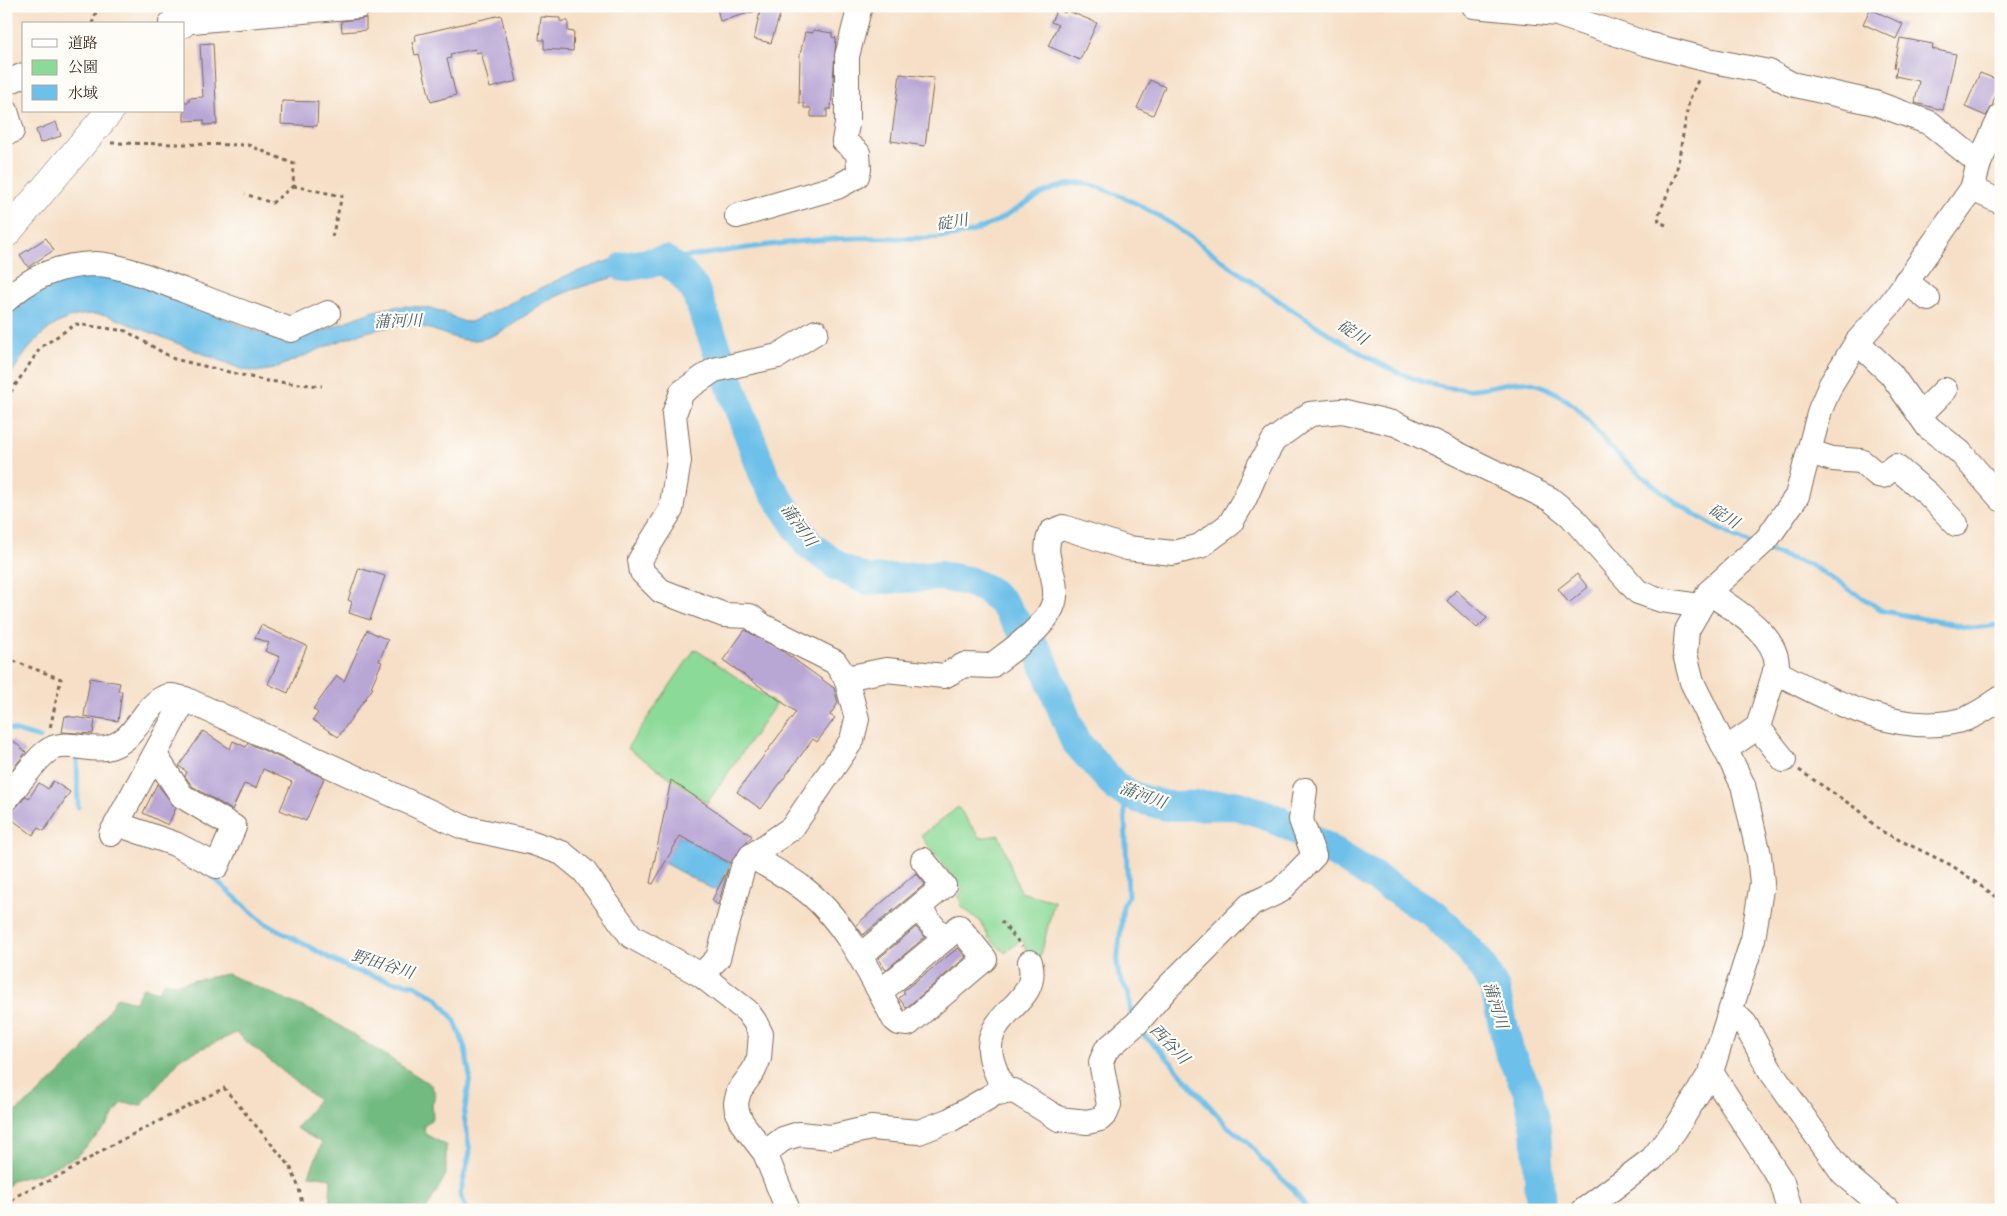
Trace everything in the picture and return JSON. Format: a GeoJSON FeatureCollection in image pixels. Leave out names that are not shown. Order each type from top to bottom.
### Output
{"type":"FeatureCollection","features":[{"type":"Feature","properties":{"kind":"highway"},"geometry":{"type":"LineString","coordinates":[[6,234],[109,112]]}},
{"type":"Feature","properties":{"kind":"street"},"geometry":{"type":"LineString","coordinates":[[183,19],[359,6]]}},
{"type":"Feature","properties":{"kind":"street"},"geometry":{"type":"LineString","coordinates":[[737,216],[837,187],[857,176],[859,169],[858,153],[844,141],[847,124],[847,56],[860,6]]}},
{"type":"Feature","properties":{"kind":"street"},"geometry":{"type":"LineString","coordinates":[[1474,6],[1557,14],[1647,44],[1708,60],[1769,72],[1791,84],[1874,102],[1930,123],[2001,202]]}},
{"type":"Feature","properties":{"kind":"street"},"geometry":{"type":"LineString","coordinates":[[6,83],[22,76]]}},
{"type":"Feature","properties":{"kind":"street"},"geometry":{"type":"LineString","coordinates":[[1584,1210],[1652,1159],[1675,1130],[1711,1072],[1753,939],[1762,883],[1759,855],[1743,785],[1692,682],[1686,654],[1687,630],[1705,599],[1760,546],[1797,496],[1820,410],[1828,393],[1857,342],[1906,281],[1976,176],[2001,116]]}},
{"type":"Feature","properties":{"kind":"street"},"geometry":{"type":"LineString","coordinates":[[1907,125],[1924,133],[1945,147],[1976,176]]}},
{"type":"Feature","properties":{"kind":"street"},"geometry":{"type":"LineString","coordinates":[[6,300],[24,285],[47,273],[74,265],[98,264],[142,275],[291,330],[328,313]]}},
{"type":"Feature","properties":{"kind":"street"},"geometry":{"type":"LineString","coordinates":[[1906,281],[1928,299]]}},
{"type":"Feature","properties":{"kind":"street"},"geometry":{"type":"LineString","coordinates":[[701,975],[718,958],[743,867],[751,856],[792,828],[852,740],[857,719],[846,678],[835,662],[763,626],[750,616],[724,615],[661,591],[642,572],[640,560],[671,510],[679,461],[674,414],[682,392],[714,370],[778,356],[816,332]]}},
{"type":"Feature","properties":{"kind":"street"},"geometry":{"type":"LineString","coordinates":[[1857,342],[1890,374],[1928,427],[1960,452],[2001,499]]}},
{"type":"Feature","properties":{"kind":"street"},"geometry":{"type":"LineString","coordinates":[[1920,415],[1945,390]]}},
{"type":"Feature","properties":{"kind":"street"},"geometry":{"type":"LineString","coordinates":[[846,678],[886,670],[944,676],[964,665],[991,666],[1038,627],[1050,611],[1055,596],[1046,544],[1052,532],[1063,527],[1127,548],[1173,553],[1200,546],[1230,524],[1274,440],[1310,414],[1342,411],[1396,424],[1550,499],[1571,516],[1638,592],[1661,600],[1705,599],[1759,632],[1772,646],[1777,656],[1776,671],[1758,727],[1726,749]]}},
{"type":"Feature","properties":{"kind":"street"},"geometry":{"type":"LineString","coordinates":[[1810,452],[1832,459],[1861,461],[1878,475],[1883,476],[1895,466],[1930,495],[1956,524]]}},
{"type":"Feature","properties":{"kind":"street"},"geometry":{"type":"LineString","coordinates":[[1776,671],[1817,694],[1893,722],[1944,723],[1968,718],[2001,698]]}},
{"type":"Feature","properties":{"kind":"street"},"geometry":{"type":"LineString","coordinates":[[6,799],[44,753],[62,746],[106,748],[132,734],[156,703],[164,698],[173,696],[186,699],[463,827],[530,842],[562,853],[584,871],[631,936],[701,975],[747,1011],[760,1034],[759,1058],[754,1070],[739,1091],[736,1103],[737,1112],[742,1123],[764,1153],[788,1210]]}},
{"type":"Feature","properties":{"kind":"street"},"geometry":{"type":"LineString","coordinates":[[155,755],[182,796],[234,827],[217,866],[175,844],[114,829],[186,699]]}},
{"type":"Feature","properties":{"kind":"street"},"geometry":{"type":"LineString","coordinates":[[1758,727],[1784,760]]}},
{"type":"Feature","properties":{"kind":"street"},"geometry":{"type":"LineString","coordinates":[[764,1153],[783,1139],[799,1134],[831,1137],[871,1128],[919,1132],[950,1120],[996,1093],[1004,1091],[1014,1091],[1023,1095],[1058,1119],[1087,1122],[1100,1119],[1106,1114],[1109,1106],[1101,1062],[1106,1050],[1136,1025],[1168,987],[1250,906],[1280,891],[1314,856],[1301,820],[1304,790]]}},
{"type":"Feature","properties":{"kind":"street"},"geometry":{"type":"LineString","coordinates":[[751,856],[801,886],[850,939],[861,955],[880,992],[894,1019],[899,1023],[908,1024],[985,959],[959,927],[880,992]]}},
{"type":"Feature","properties":{"kind":"street"},"geometry":{"type":"LineString","coordinates":[[861,955],[944,886],[923,860]]}},
{"type":"Feature","properties":{"kind":"street"},"geometry":{"type":"LineString","coordinates":[[918,908],[944,939]]}},
{"type":"Feature","properties":{"kind":"street"},"geometry":{"type":"LineString","coordinates":[[1004,1091],[992,1058],[991,1039],[1001,1019],[1027,992],[1032,982],[1030,962]]}},
{"type":"Feature","properties":{"kind":"street"},"geometry":{"type":"LineString","coordinates":[[1731,1010],[1745,1024],[1770,1070],[1842,1173],[1887,1210]]}},
{"type":"Feature","properties":{"kind":"street"},"geometry":{"type":"LineString","coordinates":[[1711,1072],[1782,1182],[1790,1210]]}},
{"type":"Feature","properties":{"kind":"path"},"geometry":{"type":"LineString","coordinates":[[93,22],[98,6]]}},
{"type":"Feature","properties":{"kind":"path"},"geometry":{"type":"LineString","coordinates":[[1666,225],[1659,222],[1658,216],[1676,174],[1689,101],[1694,84],[1708,65],[1708,60]]}},
{"type":"Feature","properties":{"kind":"path"},"geometry":{"type":"LineString","coordinates":[[90,136],[99,143],[248,146],[294,164],[293,186],[272,203],[245,194]]}},
{"type":"Feature","properties":{"kind":"path"},"geometry":{"type":"LineString","coordinates":[[293,186],[342,196],[332,237]]}},
{"type":"Feature","properties":{"kind":"path"},"geometry":{"type":"LineString","coordinates":[[6,399],[40,347],[76,324],[126,331],[174,359],[266,382],[322,386]]}},
{"type":"Feature","properties":{"kind":"path"},"geometry":{"type":"LineString","coordinates":[[6,658],[61,679],[44,753]]}},
{"type":"Feature","properties":{"kind":"path"},"geometry":{"type":"LineString","coordinates":[[1784,760],[1860,811],[1879,830],[1950,865],[2001,900]]}},
{"type":"Feature","properties":{"kind":"path"},"geometry":{"type":"LineString","coordinates":[[1001,921],[1020,942],[1030,962]]}},
{"type":"Feature","properties":{"kind":"path"},"geometry":{"type":"LineString","coordinates":[[6,1206],[21,1193],[64,1174],[108,1147],[224,1088],[290,1166],[299,1188],[303,1210]]}},
{"type":"Feature","properties":{"kind":"green space"},"geometry":{"type":"Polygon","coordinates":[[[695,649],[776,704],[707,803],[627,748],[695,649]]]}},
{"type":"Feature","properties":{"kind":"green space"},"geometry":{"type":"Polygon","coordinates":[[[958,807],[980,838],[999,835],[1020,892],[1054,901],[1041,955],[1030,957],[1022,939],[1005,953],[989,938],[981,922],[963,908],[958,897],[963,890],[921,836],[958,807]]]}},
{"type":"Feature","properties":{"kind":"green space"},"geometry":{"type":"Polygon","coordinates":[[[227,974],[326,1017],[431,1085],[436,1095],[432,1103],[433,1118],[424,1126],[425,1134],[446,1145],[446,1175],[426,1210],[329,1210],[331,1178],[309,1175],[322,1143],[296,1128],[318,1100],[236,1033],[181,1058],[142,1105],[122,1103],[106,1127],[77,1156],[39,1174],[12,1180],[6,1188],[6,1119],[36,1096],[81,1053],[117,997],[135,1002],[143,987],[158,992],[164,982],[176,984],[227,974]]]}},
{"type":"Feature","properties":{"kind":"water"},"geometry":{"type":"Polygon","coordinates":[[[650,255],[665,260],[646,270],[615,277],[563,293],[547,301],[500,332],[482,339],[464,340],[422,327],[396,326],[360,334],[273,369],[256,372],[241,369],[107,315],[89,314],[73,317],[46,331],[35,341],[6,382],[6,312],[48,280],[98,273],[133,282],[276,339],[291,339],[321,332],[379,310],[400,306],[432,309],[460,320],[471,322],[568,275],[611,260],[650,255]]]}},
{"type":"Feature","properties":{"kind":"water"},"geometry":{"type":"Polygon","coordinates":[[[680,836],[731,864],[716,891],[664,863],[680,836]]]}},
{"type":"Feature","properties":{"kind":"building"},"geometry":{"type":"Polygon","coordinates":[[[724,6],[759,6],[760,10],[720,21],[717,8],[724,6]]]}},
{"type":"Feature","properties":{"kind":"building"},"geometry":{"type":"Polygon","coordinates":[[[761,7],[781,11],[771,43],[754,39],[761,7]]]}},
{"type":"Feature","properties":{"kind":"building"},"geometry":{"type":"Polygon","coordinates":[[[1057,9],[1065,13],[1066,10],[1097,23],[1080,60],[1048,46],[1058,25],[1051,22],[1057,9]]]}},
{"type":"Feature","properties":{"kind":"building"},"geometry":{"type":"Polygon","coordinates":[[[1870,9],[1903,24],[1896,39],[1863,24],[1870,9]]]}},
{"type":"Feature","properties":{"kind":"building"},"geometry":{"type":"Polygon","coordinates":[[[501,15],[517,81],[490,88],[481,52],[476,53],[475,49],[450,54],[451,58],[447,59],[456,95],[431,102],[419,54],[415,55],[412,42],[416,41],[415,35],[501,15]]]}},
{"type":"Feature","properties":{"kind":"building"},"geometry":{"type":"Polygon","coordinates":[[[541,17],[560,18],[560,21],[568,21],[568,31],[574,32],[573,51],[544,49],[544,40],[539,40],[541,17]]]}},
{"type":"Feature","properties":{"kind":"building"},"geometry":{"type":"Polygon","coordinates":[[[366,18],[366,30],[342,32],[341,21],[366,18]]]}},
{"type":"Feature","properties":{"kind":"building"},"geometry":{"type":"Polygon","coordinates":[[[813,30],[832,33],[832,37],[836,38],[831,109],[827,109],[827,117],[811,117],[811,108],[804,108],[804,103],[799,103],[800,55],[805,32],[813,33],[813,30]]]}},
{"type":"Feature","properties":{"kind":"building"},"geometry":{"type":"Polygon","coordinates":[[[1900,38],[1933,44],[1932,49],[1956,54],[1943,110],[1915,103],[1919,81],[1895,76],[1897,68],[1894,67],[1900,38]]]}},
{"type":"Feature","properties":{"kind":"building"},"geometry":{"type":"Polygon","coordinates":[[[213,43],[217,124],[204,125],[204,120],[184,121],[185,102],[189,102],[189,98],[203,97],[200,44],[213,43]]]}},
{"type":"Feature","properties":{"kind":"building"},"geometry":{"type":"Polygon","coordinates":[[[1980,73],[2001,81],[1992,106],[1986,116],[1965,107],[1980,73]]]}},
{"type":"Feature","properties":{"kind":"building"},"geometry":{"type":"Polygon","coordinates":[[[900,74],[934,78],[925,146],[891,141],[900,74]]]}},
{"type":"Feature","properties":{"kind":"building"},"geometry":{"type":"Polygon","coordinates":[[[1150,80],[1165,87],[1153,115],[1137,108],[1150,80]]]}},
{"type":"Feature","properties":{"kind":"building"},"geometry":{"type":"Polygon","coordinates":[[[282,101],[318,102],[317,126],[281,124],[282,101]]]}},
{"type":"Feature","properties":{"kind":"building"},"geometry":{"type":"Polygon","coordinates":[[[56,122],[61,136],[40,143],[36,130],[56,122]]]}},
{"type":"Feature","properties":{"kind":"building"},"geometry":{"type":"Polygon","coordinates":[[[46,238],[54,250],[28,267],[20,255],[46,238]]]}},
{"type":"Feature","properties":{"kind":"building"},"geometry":{"type":"Polygon","coordinates":[[[359,568],[385,576],[370,620],[349,613],[352,602],[348,600],[359,568]]]}},
{"type":"Feature","properties":{"kind":"building"},"geometry":{"type":"Polygon","coordinates":[[[1577,574],[1588,587],[1569,603],[1558,589],[1577,574]]]}},
{"type":"Feature","properties":{"kind":"building"},"geometry":{"type":"Polygon","coordinates":[[[1456,590],[1487,618],[1477,628],[1447,601],[1456,590]]]}},
{"type":"Feature","properties":{"kind":"building"},"geometry":{"type":"Polygon","coordinates":[[[261,625],[307,646],[288,693],[268,684],[280,657],[265,651],[269,643],[255,638],[261,625]]]}},
{"type":"Feature","properties":{"kind":"building"},"geometry":{"type":"Polygon","coordinates":[[[367,630],[388,640],[379,661],[382,662],[371,687],[373,688],[338,737],[313,720],[318,713],[313,709],[337,676],[344,681],[367,630]]]}},
{"type":"Feature","properties":{"kind":"building"},"geometry":{"type":"Polygon","coordinates":[[[745,630],[784,652],[834,688],[838,703],[830,715],[835,718],[817,742],[813,739],[761,809],[737,792],[796,712],[723,660],[745,630]]]}},
{"type":"Feature","properties":{"kind":"building"},"geometry":{"type":"Polygon","coordinates":[[[90,678],[120,683],[118,691],[122,691],[118,721],[84,716],[90,678]]]}},
{"type":"Feature","properties":{"kind":"building"},"geometry":{"type":"Polygon","coordinates":[[[65,716],[95,720],[93,734],[62,732],[65,716]]]}},
{"type":"Feature","properties":{"kind":"building"},"geometry":{"type":"Polygon","coordinates":[[[203,731],[230,749],[233,741],[246,747],[248,743],[324,778],[306,821],[280,810],[292,782],[263,769],[256,788],[244,784],[232,810],[192,786],[185,776],[187,772],[179,766],[203,731]]]}},
{"type":"Feature","properties":{"kind":"building"},"geometry":{"type":"Polygon","coordinates":[[[12,740],[26,752],[6,777],[6,746],[12,740]]]}},
{"type":"Feature","properties":{"kind":"building"},"geometry":{"type":"Polygon","coordinates":[[[671,780],[752,836],[730,863],[680,836],[653,884],[650,883],[671,780]]]}},
{"type":"Feature","properties":{"kind":"building"},"geometry":{"type":"Polygon","coordinates":[[[53,781],[70,792],[44,831],[38,828],[33,835],[14,821],[8,812],[16,808],[26,796],[29,798],[39,783],[48,789],[53,781]]]}},
{"type":"Feature","properties":{"kind":"building"},"geometry":{"type":"Polygon","coordinates":[[[157,784],[176,808],[168,825],[143,813],[157,784]]]}},
{"type":"Feature","properties":{"kind":"building"},"geometry":{"type":"Polygon","coordinates":[[[728,869],[718,905],[712,900],[728,869]]]}},
{"type":"Feature","properties":{"kind":"building"},"geometry":{"type":"Polygon","coordinates":[[[916,873],[925,884],[863,935],[856,925],[916,873]]]}},
{"type":"Feature","properties":{"kind":"building"},"geometry":{"type":"Polygon","coordinates":[[[916,927],[925,937],[886,970],[878,959],[916,927]]]}},
{"type":"Feature","properties":{"kind":"building"},"geometry":{"type":"Polygon","coordinates":[[[958,948],[966,957],[906,1008],[899,998],[905,993],[903,991],[958,948]]]}},
{"type":"Feature","properties":{"kind":"waterway","name":"碇川"},"geometry":{"type":"LineString","coordinates":[[665,260],[810,241],[859,238],[924,238],[962,234],[978,230],[1048,191],[1079,183],[1090,184],[1128,199],[1147,209],[1300,315],[1363,354],[1408,377],[1441,387],[1457,389],[1474,389],[1515,382],[1533,383],[1556,393],[1575,407],[1608,445],[1646,480],[1697,516],[1752,545]]}},
{"type":"Feature","properties":{"kind":"waterway","name":"蒲河川"},"geometry":{"type":"LineString","coordinates":[[624,267],[665,260],[682,274],[695,290],[765,478],[808,544],[839,567],[867,580],[941,576],[968,581],[988,590],[1002,602],[1041,657],[1075,741],[1117,788],[1137,798],[1167,806],[1236,805],[1267,815],[1301,832],[1436,915],[1478,960],[1495,989],[1509,1051],[1528,1092],[1536,1129],[1541,1210]]}},
{"type":"Feature","properties":{"kind":"waterway","name":"碇川"},"geometry":{"type":"LineString","coordinates":[[1764,550],[1811,565],[1883,611],[1972,628],[2001,625]]}},
{"type":"Feature","properties":{"kind":"waterway","name":"野田谷川"},"geometry":{"type":"LineString","coordinates":[[6,728],[40,738]]}},
{"type":"Feature","properties":{"kind":"waterway","name":"野田谷川"},"geometry":{"type":"LineString","coordinates":[[77,758],[78,807]]}},
{"type":"Feature","properties":{"kind":"waterway","name":"西谷川"},"geometry":{"type":"LineString","coordinates":[[1124,793],[1128,896],[1123,906],[1117,965],[1119,976],[1129,994],[1131,1017]]}},
{"type":"Feature","properties":{"kind":"waterway","name":"野田谷川"},"geometry":{"type":"LineString","coordinates":[[208,873],[263,922],[350,969],[391,981],[415,985],[438,999],[455,1021],[465,1048],[470,1077],[464,1115],[470,1152],[460,1194],[467,1210]]}},
{"type":"Feature","properties":{"kind":"waterway","name":"西谷川"},"geometry":{"type":"LineString","coordinates":[[1139,1031],[1161,1051],[1227,1126],[1247,1141],[1263,1161],[1291,1187],[1308,1210]]}}]}
